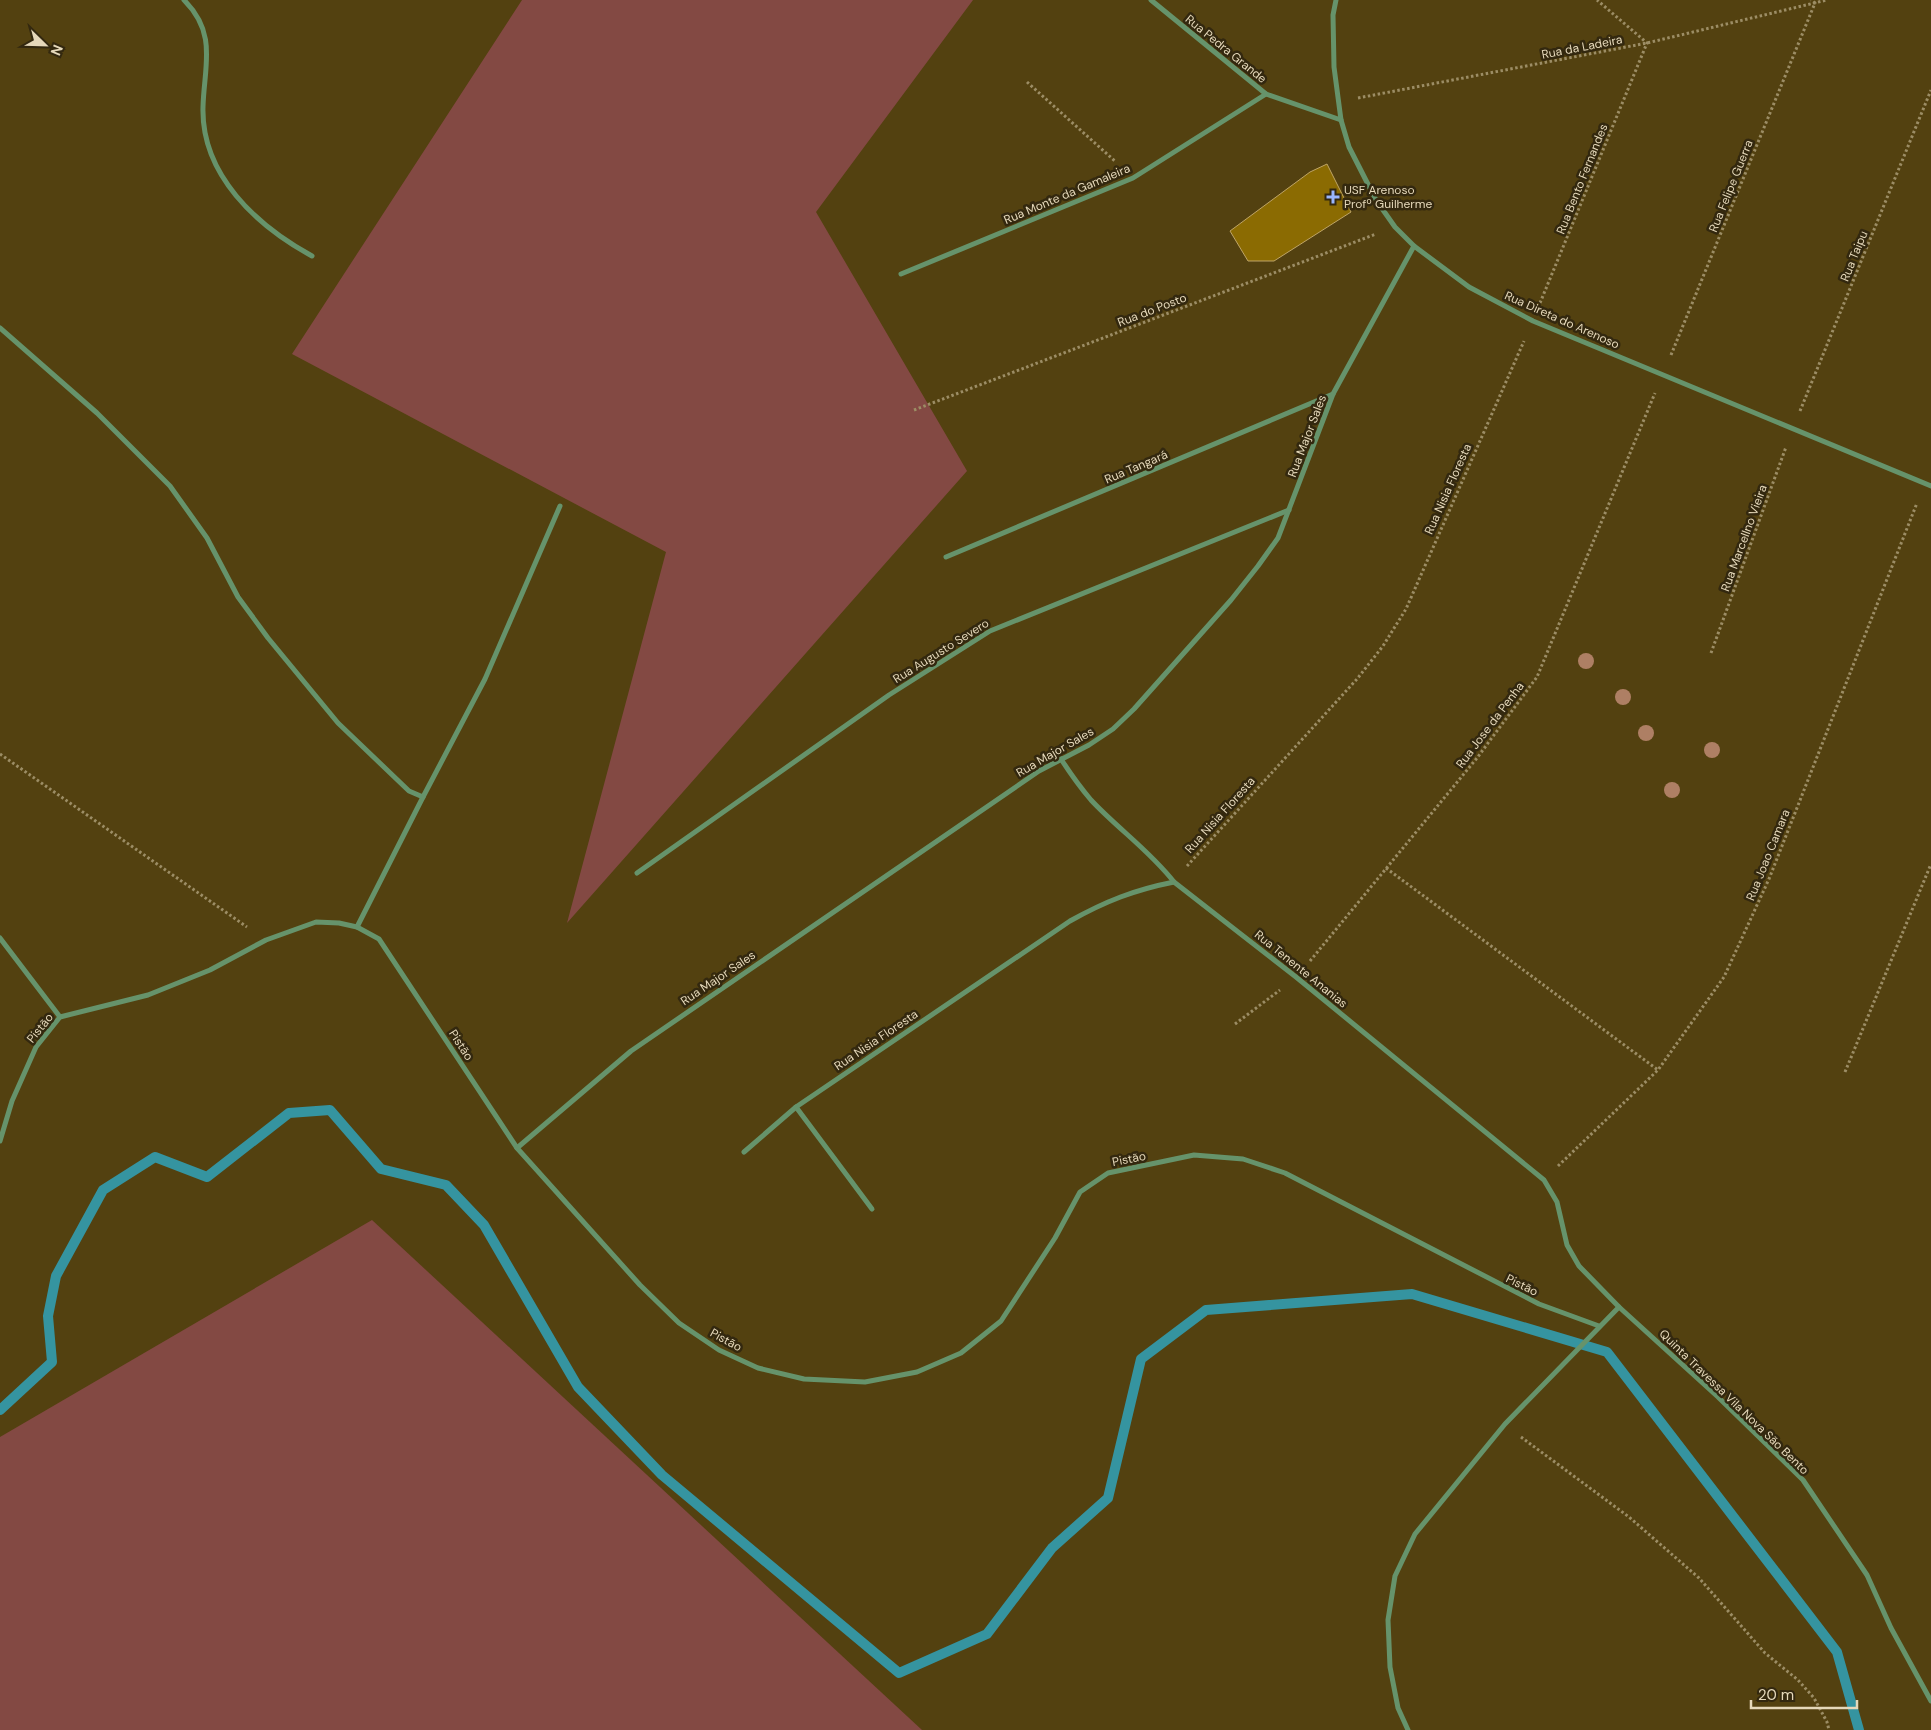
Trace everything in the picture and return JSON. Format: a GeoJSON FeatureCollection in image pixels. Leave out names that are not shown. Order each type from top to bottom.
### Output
{"type":"FeatureCollection","features":[{"type":"Feature","properties":{"kind":"street"},"geometry":{"type":"LineString","coordinates":[[184,0],[202,26],[208,49],[202,109],[206,136],[215,164],[234,195],[256,218],[286,242],[312,256]]}},
{"type":"Feature","properties":{"kind":"street","name":"Rua Pedra Grande"},"geometry":{"type":"LineString","coordinates":[[1151,0],[1266,94]]}},
{"type":"Feature","properties":{"kind":"street","name":"Rua Direta do Arenoso"},"geometry":{"type":"LineString","coordinates":[[1336,0],[1334,15],[1334,67],[1341,120],[1349,147],[1376,200],[1395,226],[1414,246],[1469,287],[1533,321],[1931,486]]}},
{"type":"Feature","properties":{"kind":"street"},"geometry":{"type":"LineString","coordinates":[[1266,94],[1341,120]]}},
{"type":"Feature","properties":{"kind":"street","name":"Rua Monte da Gamaleira"},"geometry":{"type":"LineString","coordinates":[[901,274],[1133,178],[1266,94]]}},
{"type":"Feature","properties":{"kind":"street","name":"Rua Major Sales"},"geometry":{"type":"LineString","coordinates":[[517,1148],[631,1051],[1039,771],[1097,740],[1113,729],[1134,709],[1231,600],[1278,538],[1333,394],[1414,246]]}},
{"type":"Feature","properties":{"kind":"street"},"geometry":{"type":"LineString","coordinates":[[0,328],[97,413],[170,486],[208,538],[238,597],[268,638],[338,723],[409,791],[423,797]]}},
{"type":"Feature","properties":{"kind":"street","name":"Rua Tangará"},"geometry":{"type":"LineString","coordinates":[[946,557],[1333,394]]}},
{"type":"Feature","properties":{"kind":"street"},"geometry":{"type":"LineString","coordinates":[[357,927],[485,679],[560,506]]}},
{"type":"Feature","properties":{"kind":"street","name":"Rua Augusto Severo"},"geometry":{"type":"LineString","coordinates":[[637,873],[889,695],[990,631],[1290,510]]}},
{"type":"Feature","properties":{"kind":"street","name":"Rua Tenente Ananias"},"geometry":{"type":"LineString","coordinates":[[1061,759],[1092,801],[1159,863],[1174,882],[1296,977],[1544,1180]]}},
{"type":"Feature","properties":{"kind":"street","name":"Rua Nisia Floresta"},"geometry":{"type":"LineString","coordinates":[[744,1152],[796,1107],[1070,920],[1141,888],[1174,882]]}},
{"type":"Feature","properties":{"kind":"street","name":"Pistão"},"geometry":{"type":"LineString","coordinates":[[0,1141],[12,1101],[36,1047],[60,1017],[148,995],[210,970],[266,940],[316,922],[339,923],[357,927],[379,939],[517,1148],[640,1285],[679,1323],[719,1350],[758,1368],[804,1379],[865,1382],[917,1372],[962,1353],[1001,1320],[1055,1238],[1080,1192],[1108,1173],[1194,1155],[1243,1159],[1285,1173],[1539,1304],[1599,1326]]}},
{"type":"Feature","properties":{"kind":"street"},"geometry":{"type":"LineString","coordinates":[[0,938],[60,1017]]}},
{"type":"Feature","properties":{"kind":"street"},"geometry":{"type":"LineString","coordinates":[[796,1107],[872,1209]]}},
{"type":"Feature","properties":{"kind":"street","name":"Quinta Travessa Vila Nova São Bento"},"geometry":{"type":"LineString","coordinates":[[1544,1180],[1557,1202],[1567,1245],[1578,1266],[1619,1308],[1718,1397],[1803,1480],[1867,1575],[1891,1628],[1931,1701]]}},
{"type":"Feature","properties":{"kind":"street"},"geometry":{"type":"LineString","coordinates":[[1408,1730],[1398,1708],[1390,1667],[1388,1620],[1395,1576],[1415,1534],[1505,1424],[1599,1326],[1619,1308]]}},
{"type":"Feature","properties":{"kind":"path"},"geometry":{"type":"LineString","coordinates":[[1597,0],[1647,43]]}},
{"type":"Feature","properties":{"kind":"path"},"geometry":{"type":"LineString","coordinates":[[1811,0],[1815,3]]}},
{"type":"Feature","properties":{"kind":"path","name":"Rua da Ladeira"},"geometry":{"type":"LineString","coordinates":[[1338,102],[1647,43],[1827,0]]}},
{"type":"Feature","properties":{"kind":"path","name":"Rua Felipe Guerra"},"geometry":{"type":"LineString","coordinates":[[1663,374],[1815,3]]}},
{"type":"Feature","properties":{"kind":"path","name":"Rua Bento Fernandes"},"geometry":{"type":"LineString","coordinates":[[1533,321],[1647,43]]}},
{"type":"Feature","properties":{"kind":"path"},"geometry":{"type":"LineString","coordinates":[[1027,82],[1133,178]]}},
{"type":"Feature","properties":{"kind":"path","name":"Rua Taipu"},"geometry":{"type":"LineString","coordinates":[[1793,428],[1931,90]]}},
{"type":"Feature","properties":{"kind":"path","name":"Rua do Posto"},"geometry":{"type":"LineString","coordinates":[[914,410],[1395,226]]}},
{"type":"Feature","properties":{"kind":"path","name":"Rua Nisia Floresta"},"geometry":{"type":"LineString","coordinates":[[1174,882],[1357,679],[1383,646],[1406,609],[1533,321]]}},
{"type":"Feature","properties":{"kind":"path","name":"Rua Jose da Penha"},"geometry":{"type":"LineString","coordinates":[[1235,1024],[1296,977],[1477,758],[1537,677],[1663,374]]}},
{"type":"Feature","properties":{"kind":"path","name":"Rua Marcellno Vieira"},"geometry":{"type":"LineString","coordinates":[[1711,653],[1793,428]]}},
{"type":"Feature","properties":{"kind":"path","name":"Rua Joao Camara"},"geometry":{"type":"LineString","coordinates":[[1544,1180],[1658,1070],[1724,977],[1769,879],[1925,484]]}},
{"type":"Feature","properties":{"kind":"path"},"geometry":{"type":"LineString","coordinates":[[0,754],[266,940]]}},
{"type":"Feature","properties":{"kind":"path"},"geometry":{"type":"LineString","coordinates":[[1845,1072],[1931,864]]}},
{"type":"Feature","properties":{"kind":"path"},"geometry":{"type":"LineString","coordinates":[[1386,868],[1658,1070]]}},
{"type":"Feature","properties":{"kind":"path"},"geometry":{"type":"LineString","coordinates":[[1505,1424],[1629,1517],[1699,1578],[1765,1653],[1798,1680],[1814,1698],[1827,1722],[1829,1730]]}},
{"type":"Feature","properties":{"kind":"shaded area"},"geometry":{"type":"Polygon","coordinates":[[[522,0],[973,0],[816,212],[967,471],[567,923],[666,552],[292,354],[522,0]]]}},
{"type":"Feature","properties":{"kind":"shaded area"},"geometry":{"type":"Polygon","coordinates":[[[372,1220],[922,1730],[0,1730],[0,1437],[372,1220]]]}},
{"type":"Feature","properties":{"kind":"building"},"geometry":{"type":"Polygon","coordinates":[[[1327,164],[1351,212],[1274,261],[1248,261],[1230,231],[1310,172],[1327,164]]]}},
{"type":"Feature","properties":{"kind":"waterway"},"geometry":{"type":"LineString","coordinates":[[0,1410],[52,1362],[48,1316],[56,1276],[103,1190],[155,1157],[207,1177],[289,1113],[330,1110],[381,1169],[446,1185],[484,1225],[578,1387],[662,1475],[899,1673],[987,1634],[1052,1548],[1108,1498],[1141,1359],[1206,1310],[1412,1294],[1607,1352],[1837,1652],[1859,1730]]}},
{"type":"Feature","properties":{"kind":"place","name":"USF Arenoso Profº Guilherme"},"geometry":{"type":"Point","coordinates":[1333,197]}}]}
